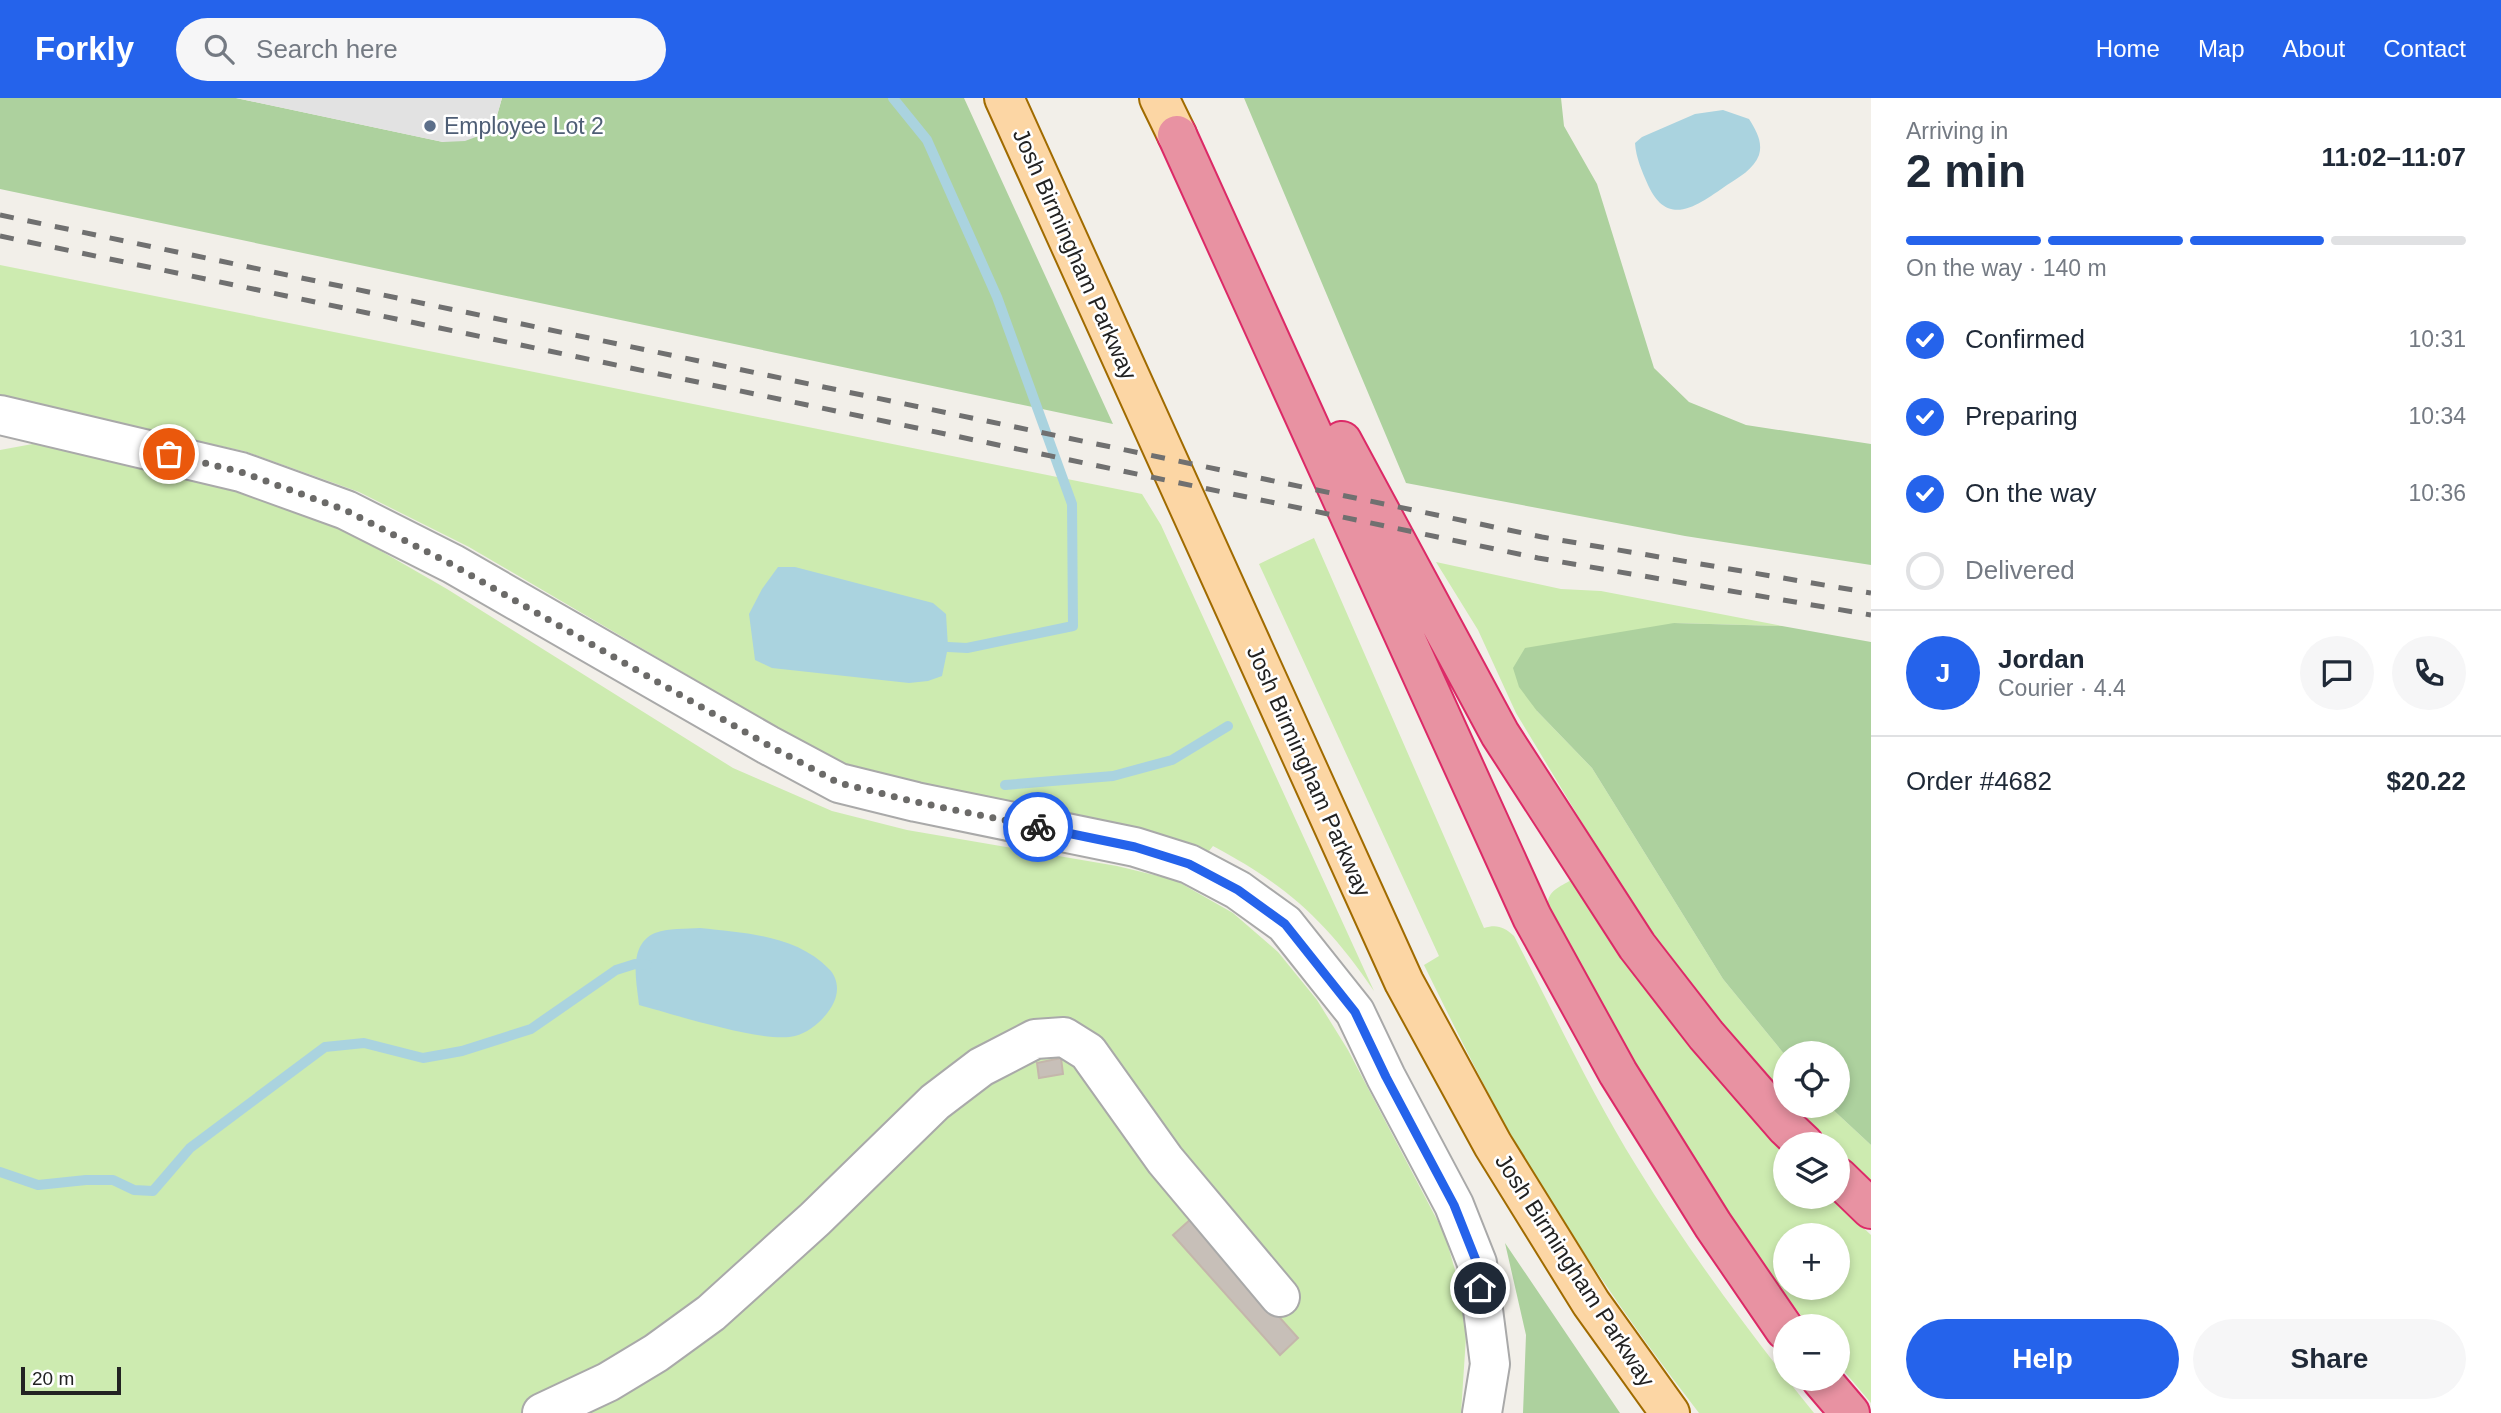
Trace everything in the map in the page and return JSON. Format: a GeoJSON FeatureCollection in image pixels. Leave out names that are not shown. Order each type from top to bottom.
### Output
{"type":"FeatureCollection","features":[{"type":"Feature","properties":{"kind":"highway"},"geometry":{"type":"LineString","coordinates":[[1177,135],[1500,734],[1637,946],[1706,1035],[1791,1132]]}},
{"type":"Feature","properties":{"kind":"highway"},"geometry":{"type":"LineString","coordinates":[[1177,135],[1532,916],[1618,1073],[1713,1225],[1774,1314]]}},
{"type":"Feature","properties":{"kind":"highway"},"geometry":{"type":"LineString","coordinates":[[1850,1189],[1871,1209]]}},
{"type":"Feature","properties":{"kind":"highway"},"geometry":{"type":"LineString","coordinates":[[1831,1391],[1850,1413]]}},
{"type":"Feature","properties":{"kind":"main road","name":"Josh Birmingham Parkway"},"geometry":{"type":"LineString","coordinates":[[1004,98],[1404,982],[1493,1145],[1591,1303],[1670,1413]]}},
{"type":"Feature","properties":{"kind":"main road"},"geometry":{"type":"LineString","coordinates":[[1159,98],[1177,135]]}},
{"type":"Feature","properties":{"kind":"street"},"geometry":{"type":"LineString","coordinates":[[0,415],[241,472],[345,510],[453,565],[839,783],[916,802],[1135,847],[1189,864],[1238,890],[1285,924],[1355,1012],[1454,1205],[1477,1263],[1490,1364],[1482,1413]]}},
{"type":"Feature","properties":{"kind":"street"},"geometry":{"type":"LineString","coordinates":[[542,1413],[608,1382],[656,1353],[711,1313],[815,1219],[935,1102],[981,1067],[1035,1039],[1064,1037],[1088,1052],[1165,1160],[1280,1297]]}},
{"type":"Feature","properties":{"kind":"green space"},"geometry":{"type":"Polygon","coordinates":[[[0,98],[236,98],[443,142],[496,119],[502,98],[964,98],[1113,424],[0,189],[0,98]]]}},
{"type":"Feature","properties":{"kind":"green space"},"geometry":{"type":"Polygon","coordinates":[[[1244,98],[1561,98],[1564,126],[1597,184],[1654,368],[1689,402],[1746,425],[1871,444],[1871,565],[1685,536],[1406,483],[1244,98]]]}},
{"type":"Feature","properties":{"kind":"green space"},"geometry":{"type":"Polygon","coordinates":[[[0,265],[1142,494],[1161,525],[1374,991],[1340,945],[1304,908],[1263,876],[1213,846],[1209,851],[1137,827],[918,789],[843,770],[776,727],[469,547],[359,492],[244,451],[0,399],[0,265]]]}},
{"type":"Feature","properties":{"kind":"green space"},"geometry":{"type":"Polygon","coordinates":[[[38,443],[239,488],[348,532],[447,589],[733,768],[832,811],[907,830],[1117,866],[1175,880],[1233,913],[1278,952],[1317,1000],[1348,1050],[1445,1235],[1461,1291],[1466,1337],[1461,1413],[0,1413],[0,450],[38,443]]]}},
{"type":"Feature","properties":{"kind":"green space"},"geometry":{"type":"Polygon","coordinates":[[[1314,538],[1484,928],[1500,927],[1514,936],[1588,1082],[1637,1167],[1678,1231],[1773,1362],[1773,1391],[1796,1391],[1814,1413],[1699,1413],[1603,1282],[1516,1143],[1424,965],[1439,956],[1259,564],[1314,538]]]}},
{"type":"Feature","properties":{"kind":"green space"},"geometry":{"type":"Polygon","coordinates":[[[1436,562],[1561,589],[1601,591],[1782,626],[1674,623],[1537,711],[1592,768],[1723,979],[1774,1041],[1773,1082],[1714,1017],[1645,927],[1516,713],[1478,630],[1436,562]]]}},
{"type":"Feature","properties":{"kind":"green space"},"geometry":{"type":"Polygon","coordinates":[[[1674,623],[1782,626],[1871,642],[1871,1145],[1842,1118],[1850,1118],[1850,1041],[1774,1041],[1723,979],[1592,768],[1537,711],[1519,687],[1513,668],[1525,648],[1674,623]]]}},
{"type":"Feature","properties":{"kind":"green space"},"geometry":{"type":"Polygon","coordinates":[[[1571,880],[1651,996],[1773,1138],[1773,1209],[1844,1209],[1871,1235],[1871,1403],[1850,1378],[1850,1314],[1800,1314],[1790,1300],[1850,1300],[1850,1223],[1773,1223],[1773,1278],[1692,1160],[1594,991],[1548,905],[1550,896],[1571,880]]]}},
{"type":"Feature","properties":{"kind":"green space"},"geometry":{"type":"Polygon","coordinates":[[[1807,1118],[1842,1118],[1871,1145],[1871,1182],[1850,1161],[1850,1132],[1821,1132],[1807,1118]]]}},
{"type":"Feature","properties":{"kind":"green space"},"geometry":{"type":"Polygon","coordinates":[[[1505,1243],[1620,1413],[1523,1413],[1526,1335],[1505,1243]]]}},
{"type":"Feature","properties":{"kind":"shaded area","name":"Employee Lot 2"},"geometry":{"type":"Polygon","coordinates":[[[236,98],[502,98],[496,119],[484,134],[465,141],[443,142],[236,98]]]}},
{"type":"Feature","properties":{"kind":"water"},"geometry":{"type":"Polygon","coordinates":[[[1723,110],[1749,119],[1759,141],[1757,160],[1741,176],[1695,205],[1674,210],[1665,206],[1648,185],[1635,143],[1642,137],[1695,114],[1723,110]]]}},
{"type":"Feature","properties":{"kind":"water"},"geometry":{"type":"Polygon","coordinates":[[[778,567],[795,567],[933,603],[946,614],[948,647],[942,676],[909,683],[772,668],[755,660],[749,614],[778,567]]]}},
{"type":"Feature","properties":{"kind":"water"},"geometry":{"type":"Polygon","coordinates":[[[700,928],[786,942],[816,958],[829,969],[836,980],[837,993],[831,1008],[807,1031],[795,1036],[781,1037],[719,1027],[639,1005],[636,965],[640,946],[655,933],[665,930],[700,928]]]}},
{"type":"Feature","properties":{"kind":"building"},"geometry":{"type":"Polygon","coordinates":[[[1061,1058],[1063,1074],[1039,1078],[1037,1063],[1061,1058]]]}},
{"type":"Feature","properties":{"kind":"building"},"geometry":{"type":"Polygon","coordinates":[[[1191,1219],[1298,1338],[1280,1355],[1173,1235],[1191,1219]]]}},
{"type":"Feature","properties":{"kind":"waterway"},"geometry":{"type":"LineString","coordinates":[[893,98],[927,140],[997,297],[1072,504],[1073,626],[967,648],[948,647]]}},
{"type":"Feature","properties":{"kind":"waterway"},"geometry":{"type":"LineString","coordinates":[[1005,785],[1113,776],[1172,760],[1228,726]]}},
{"type":"Feature","properties":{"kind":"waterway"},"geometry":{"type":"LineString","coordinates":[[0,1172],[38,1185],[113,1180],[134,1190],[153,1191],[190,1148],[325,1047],[364,1043],[423,1058],[462,1051],[531,1029],[616,970],[635,964],[647,965]]}},
{"type":"Feature","properties":{"kind":"railway"},"geometry":{"type":"LineString","coordinates":[[0,215],[1542,537],[1871,593]]}},
{"type":"Feature","properties":{"kind":"railway"},"geometry":{"type":"LineString","coordinates":[[0,236],[1538,558],[1871,615]]}},
{"type":"Feature","properties":{"kind":"way so far"},"geometry":{"type":"LineString","coordinates":[[169,454],[241,472],[345,510],[453,565],[839,783],[1038,827]]}},
{"type":"Feature","properties":{"kind":"place","name":"Employee Lot 2"},"geometry":{"type":"Point","coordinates":[430,126]}},
{"type":"Feature","properties":{"kind":"route"},"geometry":{"type":"LineString","coordinates":[[1038,827],[1135,847],[1189,864],[1238,890],[1285,924],[1355,1012],[1454,1205],[1477,1263],[1480,1288]]}}]}
